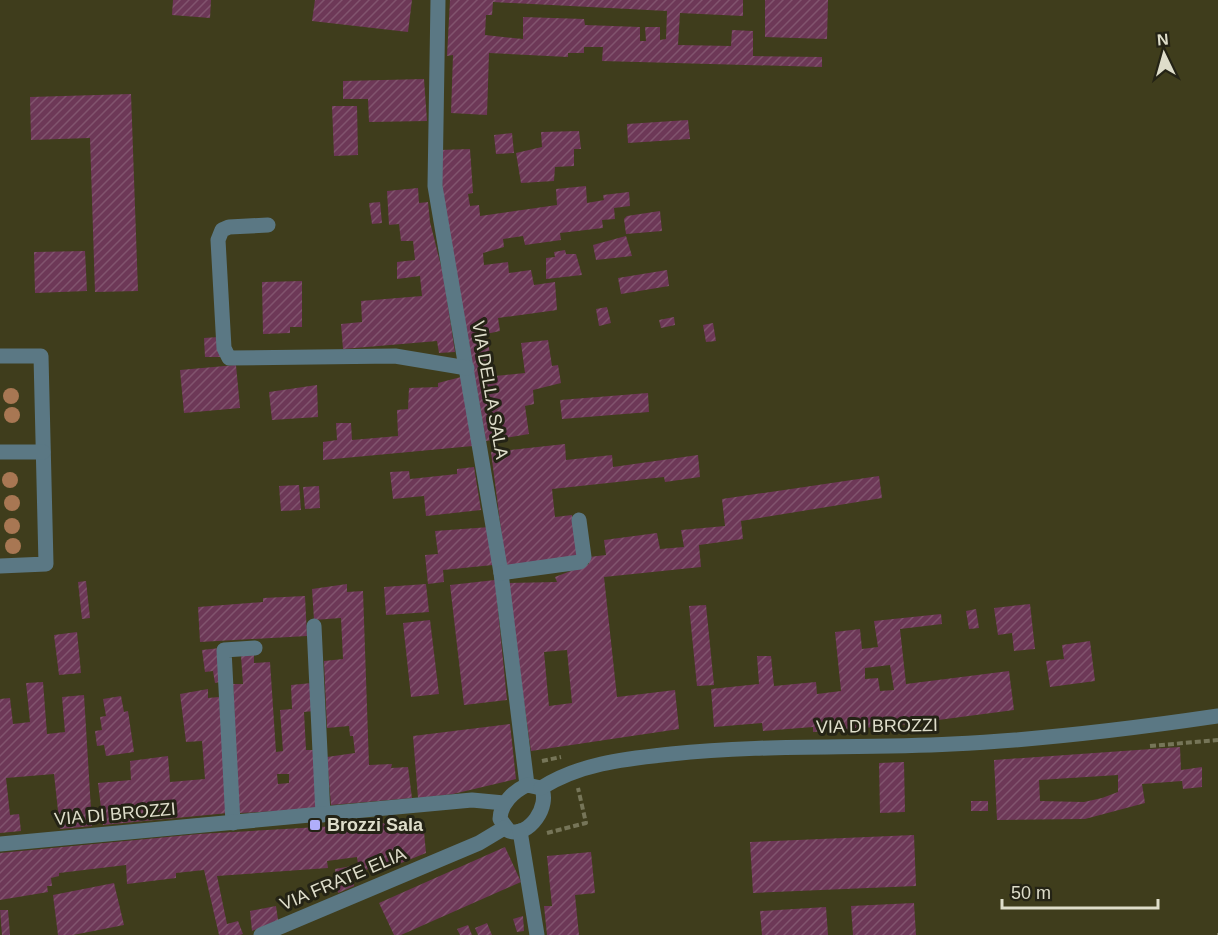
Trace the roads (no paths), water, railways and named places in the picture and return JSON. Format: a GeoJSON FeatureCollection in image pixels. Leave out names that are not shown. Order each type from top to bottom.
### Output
{"type":"FeatureCollection","features":[{"type":"Feature","properties":{"kind":"street","name":"VIA DELLA SALA"},"geometry":{"type":"LineString","coordinates":[[438,0],[435,186],[501,573],[534,786]]}},
{"type":"Feature","properties":{"kind":"street"},"geometry":{"type":"LineString","coordinates":[[268,225],[229,227],[222,230],[218,240],[224,348],[230,358],[395,356],[467,368]]}},
{"type":"Feature","properties":{"kind":"street"},"geometry":{"type":"LineString","coordinates":[[0,356],[41,356],[46,564],[0,566]]}},
{"type":"Feature","properties":{"kind":"street"},"geometry":{"type":"LineString","coordinates":[[0,452],[43,452]]}},
{"type":"Feature","properties":{"kind":"street"},"geometry":{"type":"LineString","coordinates":[[501,573],[580,562],[584,557],[579,520]]}},
{"type":"Feature","properties":{"kind":"street"},"geometry":{"type":"LineString","coordinates":[[314,626],[323,815]]}},
{"type":"Feature","properties":{"kind":"street"},"geometry":{"type":"LineString","coordinates":[[233,823],[224,650],[255,648]]}},
{"type":"Feature","properties":{"kind":"street","name":"VIA DI BROZZI"},"geometry":{"type":"LineString","coordinates":[[0,844],[472,800],[504,803],[534,786],[574,770],[651,756],[739,748],[952,744],[1114,731],[1218,716]]}},
{"type":"Feature","properties":{"kind":"street"},"geometry":{"type":"LineString","coordinates":[[512,830],[531,823],[543,809],[545,797],[534,786]]}},
{"type":"Feature","properties":{"kind":"street"},"geometry":{"type":"LineString","coordinates":[[504,803],[500,819],[512,830],[537,935]]}},
{"type":"Feature","properties":{"kind":"street","name":"VIA FRATE ELIA"},"geometry":{"type":"LineString","coordinates":[[261,935],[512,830]]}},
{"type":"Feature","properties":{"kind":"place","name":"Brozzi Sala"},"geometry":{"type":"Point","coordinates":[315,825]}}]}
